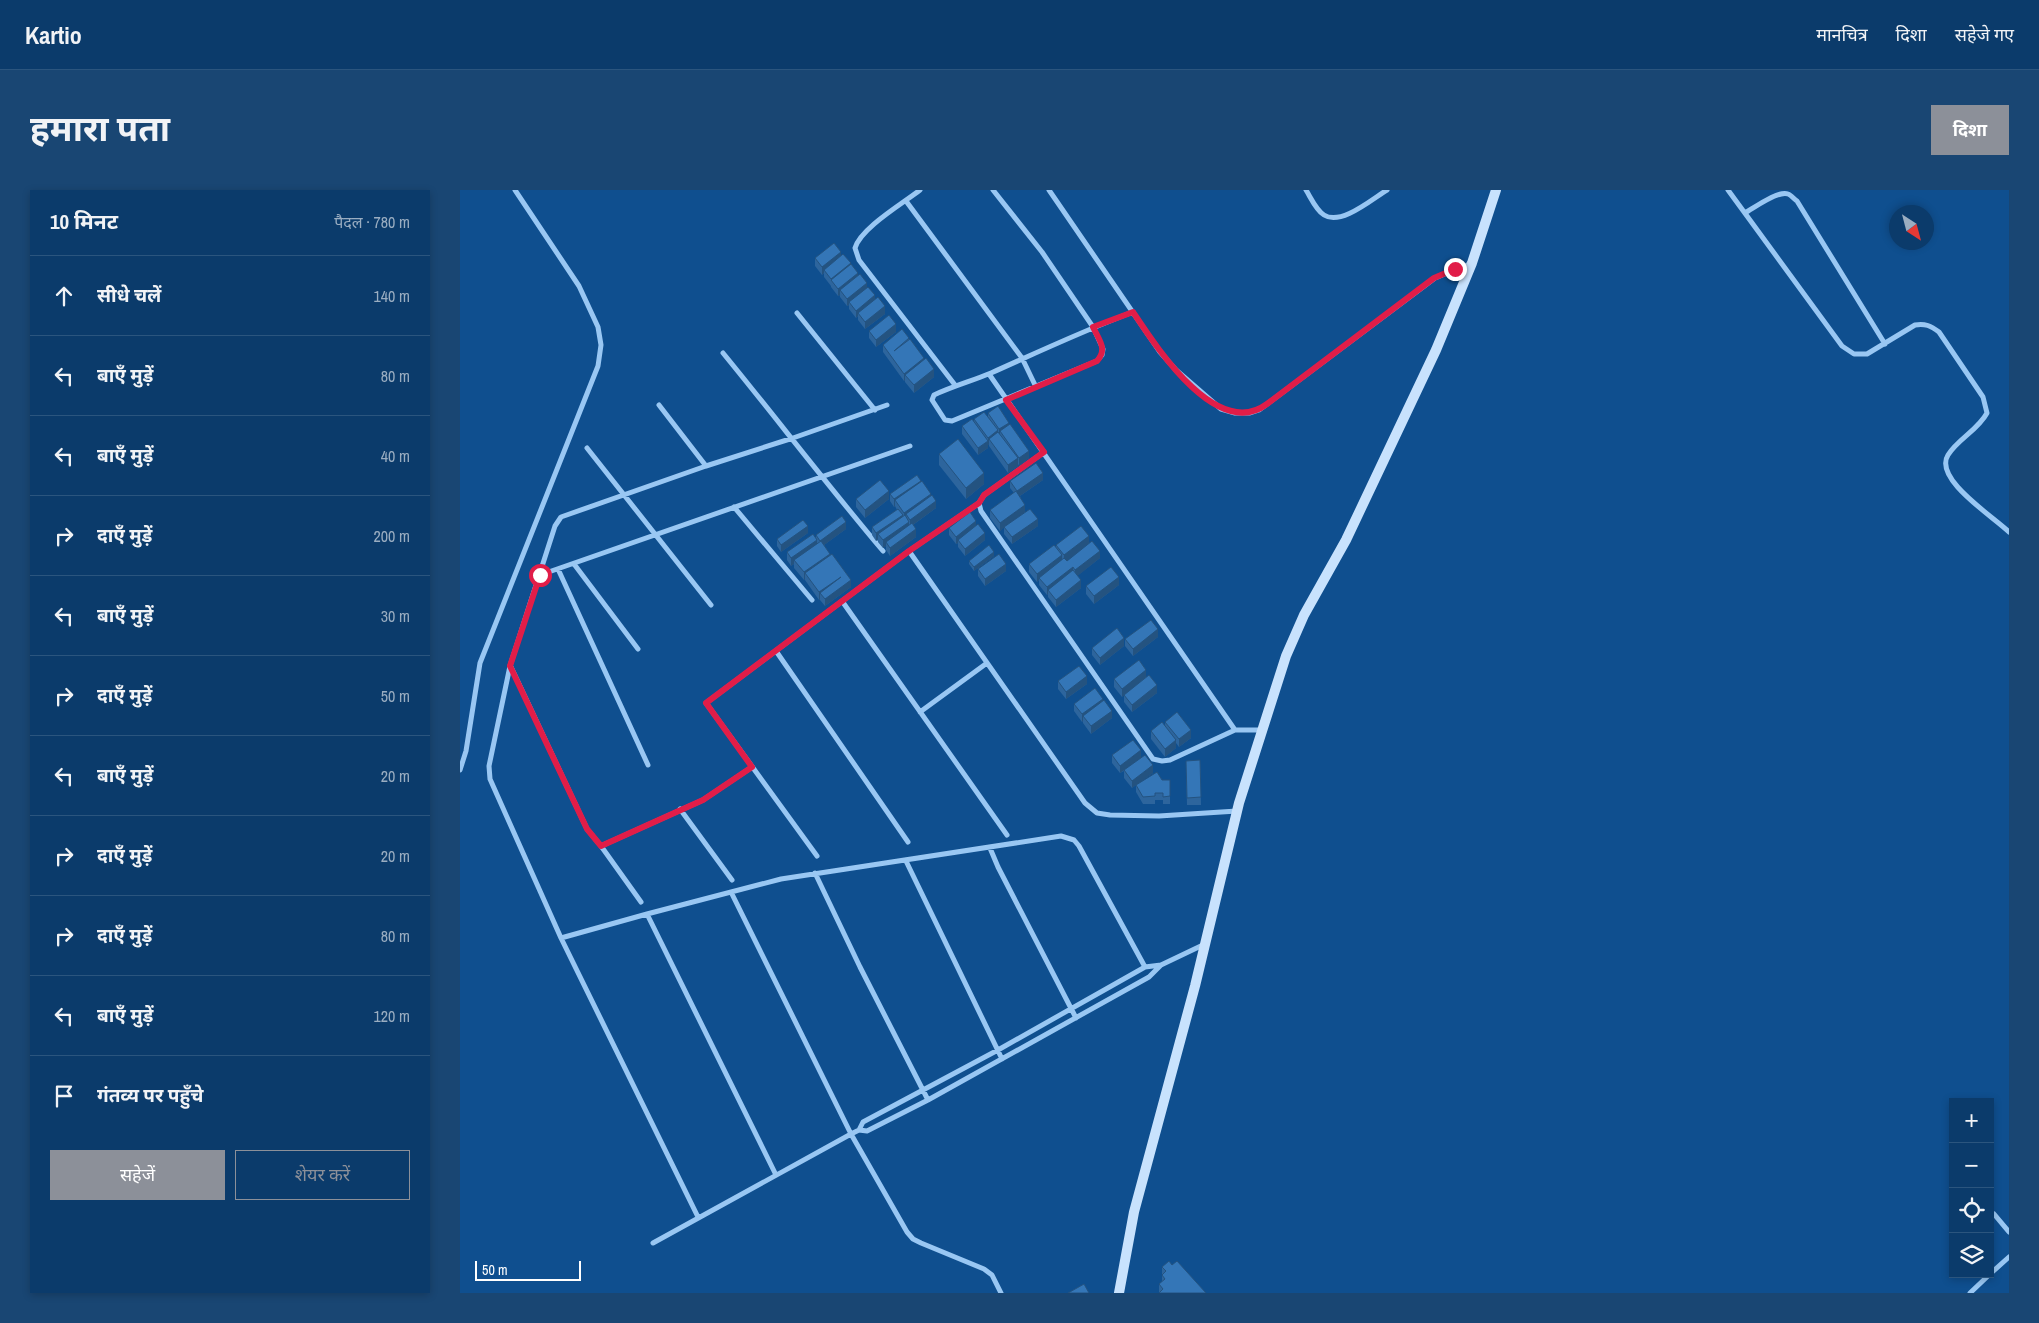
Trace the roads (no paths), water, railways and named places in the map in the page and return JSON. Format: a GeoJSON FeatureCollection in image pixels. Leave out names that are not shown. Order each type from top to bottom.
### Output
{"type":"FeatureCollection","features":[{"type":"Feature","properties":{"kind":"street"},"geometry":{"type":"LineString","coordinates":[[460,770],[466,751],[480,663],[598,366],[601,345],[598,327],[579,286],[515,190]]}},
{"type":"Feature","properties":{"kind":"street"},"geometry":{"type":"LineString","coordinates":[[920,190],[857,240],[854,248],[859,260],[955,385]]}},
{"type":"Feature","properties":{"kind":"street"},"geometry":{"type":"LineString","coordinates":[[993,190],[1042,252],[1093,327],[1103,349],[1102,355],[1097,361],[1006,400],[948,422],[932,400],[932,397],[955,385],[989,374],[1093,327],[1133,312]]}},
{"type":"Feature","properties":{"kind":"street"},"geometry":{"type":"LineString","coordinates":[[1049,190],[1160,352],[1189,384],[1221,409],[1235,413],[1250,413],[1267,404],[1434,278],[1472,263]]}},
{"type":"Feature","properties":{"kind":"street"},"geometry":{"type":"LineString","coordinates":[[1306,190],[1319,211],[1326,217],[1334,219],[1343,217],[1387,190]]}},
{"type":"Feature","properties":{"kind":"street"},"geometry":{"type":"LineString","coordinates":[[1118,1293],[1134,1212],[1205,944],[1237,811],[1290,644],[1346,540],[1436,350],[1472,263],[1496,190]]}},
{"type":"Feature","properties":{"kind":"street"},"geometry":{"type":"LineString","coordinates":[[1728,190],[1842,346],[1854,354],[1867,354],[1915,325],[1931,326],[1939,332],[1983,397],[1988,413],[1982,422],[1949,454],[1945,467],[1948,476],[1956,486],[2009,532]]}},
{"type":"Feature","properties":{"kind":"street"},"geometry":{"type":"LineString","coordinates":[[1745,213],[1777,195],[1789,194],[1796,202],[1884,344]]}},
{"type":"Feature","properties":{"kind":"street"},"geometry":{"type":"LineString","coordinates":[[906,200],[1022,358],[1036,387]]}},
{"type":"Feature","properties":{"kind":"street"},"geometry":{"type":"LineString","coordinates":[[797,314],[875,410]]}},
{"type":"Feature","properties":{"kind":"street"},"geometry":{"type":"LineString","coordinates":[[723,353],[792,438],[820,477],[883,551]]}},
{"type":"Feature","properties":{"kind":"street"},"geometry":{"type":"LineString","coordinates":[[989,374],[1235,730]]}},
{"type":"Feature","properties":{"kind":"street"},"geometry":{"type":"LineString","coordinates":[[698,1217],[561,938],[488,772],[510,666],[555,526],[561,517],[888,404]]}},
{"type":"Feature","properties":{"kind":"street"},"geometry":{"type":"LineString","coordinates":[[659,405],[706,466]]}},
{"type":"Feature","properties":{"kind":"street"},"geometry":{"type":"LineString","coordinates":[[540,575],[910,446]]}},
{"type":"Feature","properties":{"kind":"street"},"geometry":{"type":"LineString","coordinates":[[587,448],[711,605]]}},
{"type":"Feature","properties":{"kind":"street"},"geometry":{"type":"LineString","coordinates":[[817,856],[706,703],[909,551],[979,503],[984,495],[1044,452]]}},
{"type":"Feature","properties":{"kind":"street"},"geometry":{"type":"LineString","coordinates":[[979,503],[981,511],[1153,759],[1170,760],[1235,730],[1262,730]]}},
{"type":"Feature","properties":{"kind":"street"},"geometry":{"type":"LineString","coordinates":[[734,507],[812,600]]}},
{"type":"Feature","properties":{"kind":"street"},"geometry":{"type":"LineString","coordinates":[[909,551],[1085,802],[1097,813],[1159,816],[1237,811]]}},
{"type":"Feature","properties":{"kind":"street"},"geometry":{"type":"LineString","coordinates":[[574,564],[638,649]]}},
{"type":"Feature","properties":{"kind":"street"},"geometry":{"type":"LineString","coordinates":[[558,570],[648,765]]}},
{"type":"Feature","properties":{"kind":"street"},"geometry":{"type":"LineString","coordinates":[[842,601],[1007,835]]}},
{"type":"Feature","properties":{"kind":"street"},"geometry":{"type":"LineString","coordinates":[[776,651],[908,842]]}},
{"type":"Feature","properties":{"kind":"street"},"geometry":{"type":"LineString","coordinates":[[920,712],[987,663]]}},
{"type":"Feature","properties":{"kind":"street"},"geometry":{"type":"LineString","coordinates":[[510,666],[587,829],[641,902]]}},
{"type":"Feature","properties":{"kind":"street"},"geometry":{"type":"LineString","coordinates":[[601,846],[709,796],[752,767]]}},
{"type":"Feature","properties":{"kind":"street"},"geometry":{"type":"LineString","coordinates":[[680,809],[732,880]]}},
{"type":"Feature","properties":{"kind":"street"},"geometry":{"type":"LineString","coordinates":[[561,938],[731,892],[815,873],[906,861],[1061,836],[1074,840],[1145,967]]}},
{"type":"Feature","properties":{"kind":"street"},"geometry":{"type":"LineString","coordinates":[[990,848],[1076,1018]]}},
{"type":"Feature","properties":{"kind":"street"},"geometry":{"type":"LineString","coordinates":[[906,861],[1002,1059]]}},
{"type":"Feature","properties":{"kind":"street"},"geometry":{"type":"LineString","coordinates":[[815,873],[860,967],[928,1100]]}},
{"type":"Feature","properties":{"kind":"street"},"geometry":{"type":"LineString","coordinates":[[731,892],[851,1134],[907,1232],[913,1239],[992,1275],[1001,1293]]}},
{"type":"Feature","properties":{"kind":"street"},"geometry":{"type":"LineString","coordinates":[[647,914],[776,1174]]}},
{"type":"Feature","properties":{"kind":"street"},"geometry":{"type":"LineString","coordinates":[[859,1130],[863,1122],[998,1050],[1145,967],[1161,965],[1205,944]]}},
{"type":"Feature","properties":{"kind":"street"},"geometry":{"type":"LineString","coordinates":[[652,1243],[851,1134],[859,1130],[867,1131],[928,1100],[1149,977],[1161,965]]}},
{"type":"Feature","properties":{"kind":"street"},"geometry":{"type":"LineString","coordinates":[[1994,1214],[2009,1232]]}},
{"type":"Feature","properties":{"kind":"street"},"geometry":{"type":"LineString","coordinates":[[1994,1270],[2009,1257]]}},
{"type":"Feature","properties":{"kind":"street"},"geometry":{"type":"LineString","coordinates":[[1970,1293],[1986,1278]]}}]}
